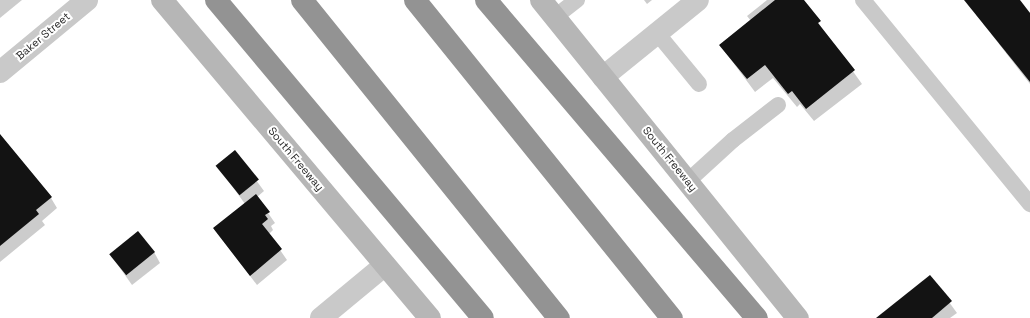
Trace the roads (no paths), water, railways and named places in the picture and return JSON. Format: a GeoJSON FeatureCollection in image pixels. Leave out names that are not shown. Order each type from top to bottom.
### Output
{"type":"FeatureCollection","features":[{"type":"Feature","properties":{"kind":"highway"},"geometry":{"type":"LineString","coordinates":[[216,0],[483,318]]}},
{"type":"Feature","properties":{"kind":"highway"},"geometry":{"type":"LineString","coordinates":[[302,0],[559,318]]}},
{"type":"Feature","properties":{"kind":"highway"},"geometry":{"type":"LineString","coordinates":[[415,0],[672,318]]}},
{"type":"Feature","properties":{"kind":"highway"},"geometry":{"type":"LineString","coordinates":[[486,0],[757,318]]}},
{"type":"Feature","properties":{"kind":"main road","name":"South Freeway"},"geometry":{"type":"LineString","coordinates":[[162,0],[430,318]]}},
{"type":"Feature","properties":{"kind":"main road","name":"South Freeway"},"geometry":{"type":"LineString","coordinates":[[541,0],[798,318]]}},
{"type":"Feature","properties":{"kind":"street","name":"Baker Street"},"geometry":{"type":"LineString","coordinates":[[0,72],[87,0]]}},
{"type":"Feature","properties":{"kind":"street"},"geometry":{"type":"LineString","coordinates":[[603,77],[698,0]]}},
{"type":"Feature","properties":{"kind":"street"},"geometry":{"type":"LineString","coordinates":[[321,318],[385,265]]}},
{"type":"Feature","properties":{"kind":"lane"},"geometry":{"type":"LineString","coordinates":[[555,17],[577,0]]}},
{"type":"Feature","properties":{"kind":"lane"},"geometry":{"type":"LineString","coordinates":[[863,0],[1030,204]]}},
{"type":"Feature","properties":{"kind":"lane"},"geometry":{"type":"LineString","coordinates":[[657,33],[699,84]]}},
{"type":"Feature","properties":{"kind":"lane"},"geometry":{"type":"LineString","coordinates":[[688,181],[732,140],[778,105]]}}]}
